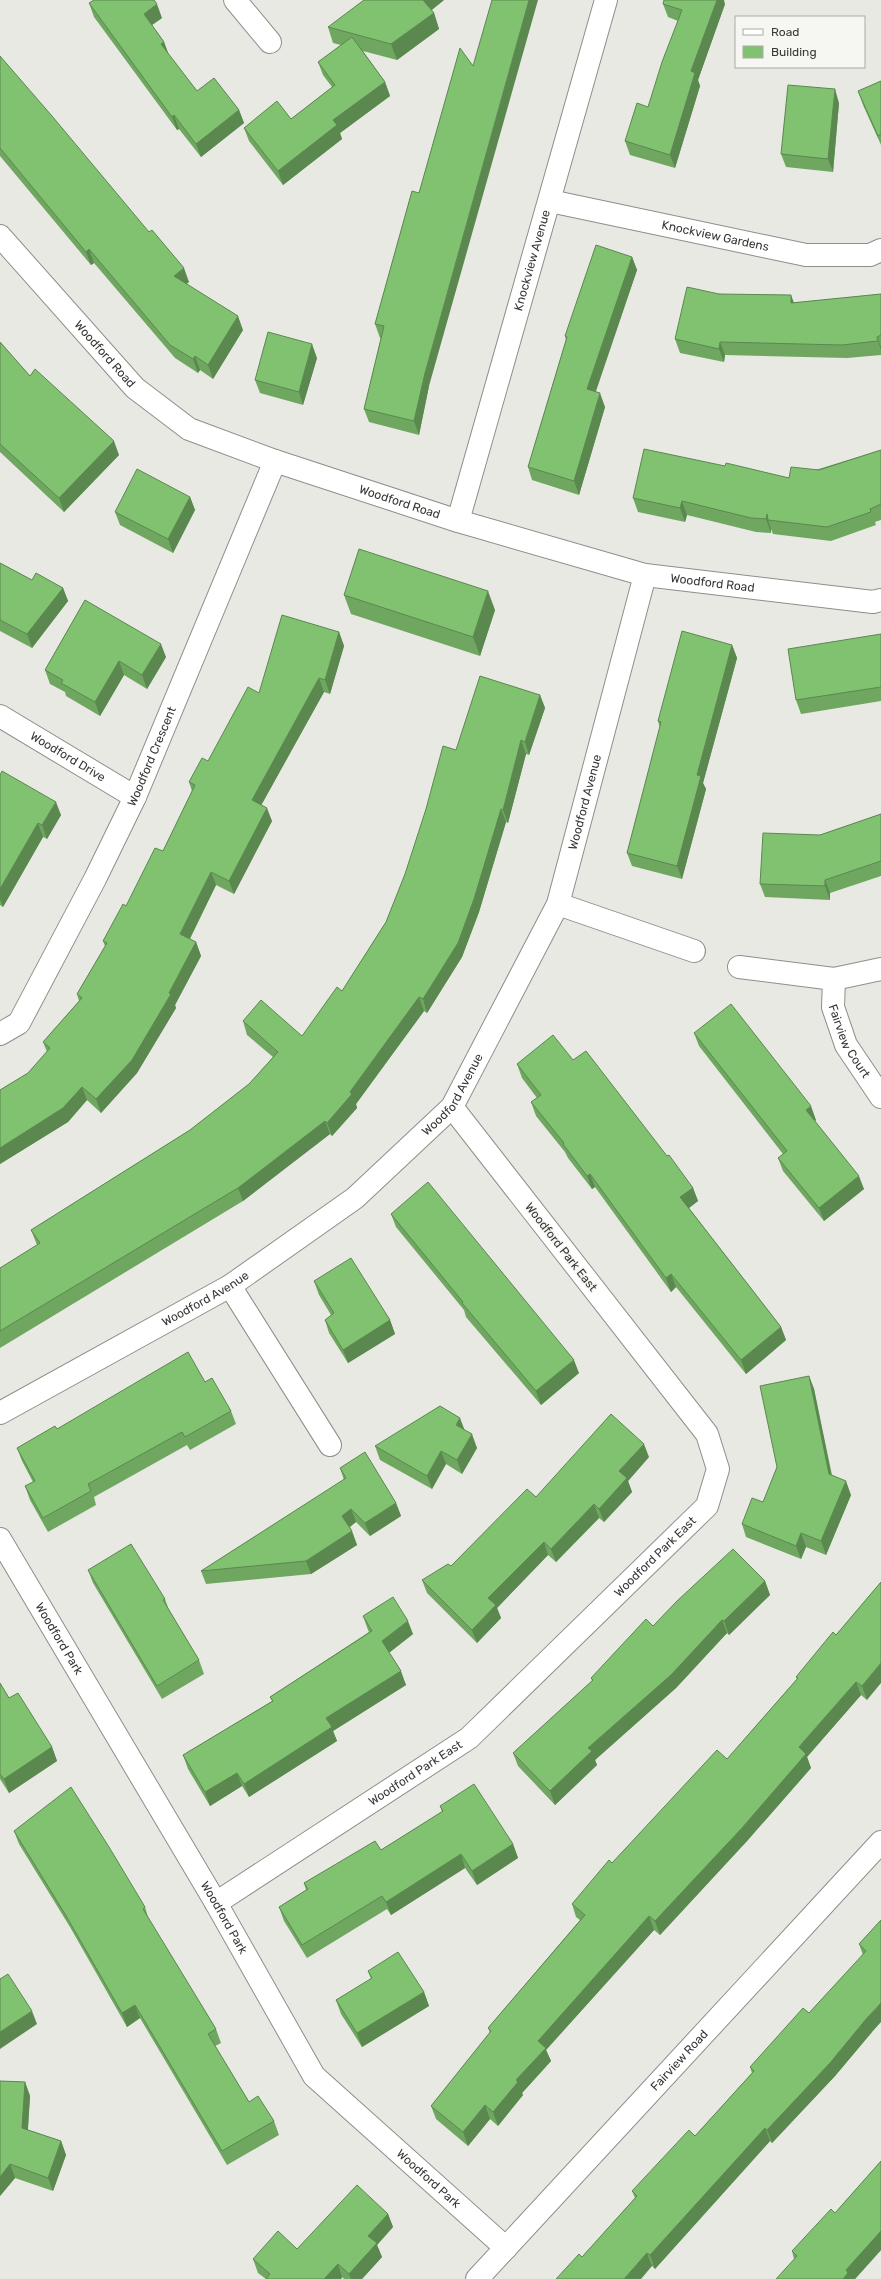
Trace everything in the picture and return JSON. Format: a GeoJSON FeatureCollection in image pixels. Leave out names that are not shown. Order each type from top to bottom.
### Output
{"type":"FeatureCollection","features":[{"type":"Feature","properties":{"kind":"street"},"geometry":{"type":"LineString","coordinates":[[235,0],[270,42]]}},
{"type":"Feature","properties":{"kind":"street","name":"Knockview Avenue"},"geometry":{"type":"LineString","coordinates":[[458,521],[606,0]]}},
{"type":"Feature","properties":{"kind":"street","name":"Knockview Gardens"},"geometry":{"type":"LineString","coordinates":[[550,201],[806,255],[870,255],[881,250]]}},
{"type":"Feature","properties":{"kind":"street","name":"Woodford Road"},"geometry":{"type":"LineString","coordinates":[[0,236],[135,388],[189,428],[275,461],[458,521],[645,574],[873,602],[881,600]]}},
{"type":"Feature","properties":{"kind":"street","name":"Woodford Crescent"},"geometry":{"type":"LineString","coordinates":[[0,1034],[19,1023],[95,879],[135,797],[275,461]]}},
{"type":"Feature","properties":{"kind":"street","name":"Woodford Avenue"},"geometry":{"type":"LineString","coordinates":[[0,1413],[230,1286],[355,1198],[452,1107],[558,904],[645,574]]}},
{"type":"Feature","properties":{"kind":"street","name":"Woodford Drive"},"geometry":{"type":"LineString","coordinates":[[0,716],[135,797]]}},
{"type":"Feature","properties":{"kind":"street"},"geometry":{"type":"LineString","coordinates":[[558,904],[694,951]]}},
{"type":"Feature","properties":{"kind":"street"},"geometry":{"type":"LineString","coordinates":[[738,967],[834,979],[881,969]]}},
{"type":"Feature","properties":{"kind":"street","name":"Fairview Court"},"geometry":{"type":"LineString","coordinates":[[834,979],[833,1007],[846,1045],[881,1097]]}},
{"type":"Feature","properties":{"kind":"street","name":"Woodford Park East"},"geometry":{"type":"LineString","coordinates":[[216,1903],[469,1738],[707,1506],[718,1469],[707,1434],[452,1107]]}},
{"type":"Feature","properties":{"kind":"street"},"geometry":{"type":"LineString","coordinates":[[230,1286],[330,1445]]}},
{"type":"Feature","properties":{"kind":"street","name":"Woodford Park"},"geometry":{"type":"LineString","coordinates":[[0,1539],[216,1903],[314,2076],[506,2248]]}},
{"type":"Feature","properties":{"kind":"street","name":"Fairview Road"},"geometry":{"type":"LineString","coordinates":[[477,2279],[881,1842]]}},
{"type":"Feature","properties":{"kind":"building"},"geometry":{"type":"Polygon","coordinates":[[[94,0],[154,0],[157,4],[144,14],[164,42],[161,44],[197,91],[214,78],[239,110],[196,144],[174,115],[172,117],[89,3],[94,0]]]}},
{"type":"Feature","properties":{"kind":"building"},"geometry":{"type":"Polygon","coordinates":[[[364,0],[423,0],[434,13],[391,44],[328,27],[364,0]]]}},
{"type":"Feature","properties":{"kind":"building"},"geometry":{"type":"Polygon","coordinates":[[[492,0],[529,0],[425,373],[414,421],[364,409],[384,326],[375,324],[412,191],[419,193],[460,48],[473,66],[492,0]]]}},
{"type":"Feature","properties":{"kind":"building"},"geometry":{"type":"Polygon","coordinates":[[[664,0],[717,0],[691,71],[695,73],[670,155],[625,141],[637,103],[648,107],[662,62],[682,10],[663,4],[664,0]]]}},
{"type":"Feature","properties":{"kind":"building"},"geometry":{"type":"Polygon","coordinates":[[[352,37],[385,82],[333,120],[337,125],[278,171],[244,128],[277,101],[291,119],[335,85],[318,62],[352,37]]]}},
{"type":"Feature","properties":{"kind":"building"},"geometry":{"type":"Polygon","coordinates":[[[0,56],[149,232],[152,230],[184,268],[174,276],[238,316],[208,365],[195,356],[193,359],[170,345],[89,249],[86,252],[0,148],[0,56]]]}},
{"type":"Feature","properties":{"kind":"building"},"geometry":{"type":"Polygon","coordinates":[[[881,81],[881,134],[878,136],[858,91],[881,81]]]}},
{"type":"Feature","properties":{"kind":"building"},"geometry":{"type":"Polygon","coordinates":[[[788,85],[835,89],[828,159],[781,154],[788,85]]]}},
{"type":"Feature","properties":{"kind":"building"},"geometry":{"type":"Polygon","coordinates":[[[596,245],[632,257],[587,389],[600,393],[574,481],[528,467],[567,337],[565,336],[596,245]]]}},
{"type":"Feature","properties":{"kind":"building"},"geometry":{"type":"Polygon","coordinates":[[[687,287],[719,294],[791,295],[791,303],[881,294],[881,335],[877,337],[878,341],[842,345],[720,342],[719,349],[675,339],[687,287]]]}},
{"type":"Feature","properties":{"kind":"building"},"geometry":{"type":"Polygon","coordinates":[[[268,332],[312,344],[299,392],[255,380],[268,332]]]}},
{"type":"Feature","properties":{"kind":"building"},"geometry":{"type":"Polygon","coordinates":[[[0,342],[30,376],[35,369],[114,441],[59,498],[0,444],[0,342]]]}},
{"type":"Feature","properties":{"kind":"building"},"geometry":{"type":"Polygon","coordinates":[[[644,449],[725,466],[726,463],[789,478],[791,467],[819,470],[881,450],[881,504],[870,509],[871,512],[827,527],[768,520],[767,514],[766,519],[751,518],[682,501],[680,508],[633,498],[644,449]]]}},
{"type":"Feature","properties":{"kind":"building"},"geometry":{"type":"Polygon","coordinates":[[[137,469],[190,497],[168,539],[115,512],[137,469]]]}},
{"type":"Feature","properties":{"kind":"building"},"geometry":{"type":"Polygon","coordinates":[[[359,549],[488,591],[473,637],[344,595],[359,549]]]}},
{"type":"Feature","properties":{"kind":"building"},"geometry":{"type":"Polygon","coordinates":[[[0,563],[32,580],[36,573],[63,588],[27,634],[0,620],[0,563]]]}},
{"type":"Feature","properties":{"kind":"building"},"geometry":{"type":"Polygon","coordinates":[[[85,600],[161,644],[142,675],[119,661],[95,702],[61,683],[63,680],[45,670],[85,600]]]}},
{"type":"Feature","properties":{"kind":"building"},"geometry":{"type":"Polygon","coordinates":[[[282,615],[339,632],[325,680],[319,678],[252,800],[267,808],[229,881],[211,872],[180,934],[196,942],[169,993],[171,994],[132,1060],[96,1099],[82,1087],[63,1108],[0,1148],[0,1090],[28,1073],[50,1048],[43,1042],[82,998],[77,994],[107,943],[103,941],[123,904],[126,906],[155,848],[163,851],[195,785],[189,782],[202,758],[208,761],[248,687],[259,693],[282,615]]]}},
{"type":"Feature","properties":{"kind":"building"},"geometry":{"type":"Polygon","coordinates":[[[682,631],[732,645],[697,775],[701,776],[677,866],[627,853],[661,722],[658,721],[682,631]]]}},
{"type":"Feature","properties":{"kind":"building"},"geometry":{"type":"Polygon","coordinates":[[[881,634],[881,687],[796,700],[788,649],[881,634]]]}},
{"type":"Feature","properties":{"kind":"building"},"geometry":{"type":"Polygon","coordinates":[[[480,676],[540,695],[525,742],[521,740],[503,810],[501,809],[474,899],[458,943],[423,999],[419,997],[350,1092],[352,1094],[327,1123],[325,1121],[238,1188],[0,1331],[0,1268],[40,1243],[31,1230],[190,1130],[249,1084],[278,1052],[243,1021],[261,1000],[302,1036],[337,987],[342,991],[386,922],[405,874],[426,809],[443,746],[456,750],[480,676]]]}},
{"type":"Feature","properties":{"kind":"building"},"geometry":{"type":"Polygon","coordinates":[[[2,771],[56,802],[42,825],[38,823],[0,889],[0,775],[2,771]]]}},
{"type":"Feature","properties":{"kind":"building"},"geometry":{"type":"Polygon","coordinates":[[[881,814],[881,861],[825,880],[825,886],[760,884],[763,833],[820,835],[881,814]]]}},
{"type":"Feature","properties":{"kind":"building"},"geometry":{"type":"Polygon","coordinates":[[[731,1004],[811,1106],[806,1110],[859,1176],[819,1208],[778,1158],[787,1151],[694,1033],[731,1004]]]}},
{"type":"Feature","properties":{"kind":"building"},"geometry":{"type":"Polygon","coordinates":[[[553,1035],[573,1060],[586,1051],[667,1156],[669,1155],[693,1188],[680,1197],[781,1327],[741,1360],[671,1274],[666,1278],[590,1174],[587,1176],[563,1144],[564,1143],[531,1102],[541,1095],[517,1064],[553,1035]]]}},
{"type":"Feature","properties":{"kind":"building"},"geometry":{"type":"Polygon","coordinates":[[[428,1182],[574,1360],[536,1391],[462,1303],[463,1302],[391,1214],[428,1182]]]}},
{"type":"Feature","properties":{"kind":"building"},"geometry":{"type":"Polygon","coordinates":[[[351,1258],[390,1320],[343,1350],[325,1320],[334,1313],[314,1281],[351,1258]]]}},
{"type":"Feature","properties":{"kind":"building"},"geometry":{"type":"Polygon","coordinates":[[[188,1352],[205,1382],[212,1378],[231,1411],[185,1437],[182,1432],[88,1484],[91,1491],[43,1518],[25,1486],[35,1481],[17,1448],[55,1426],[57,1429],[188,1352]]]}},
{"type":"Feature","properties":{"kind":"building"},"geometry":{"type":"Polygon","coordinates":[[[809,1376],[829,1474],[846,1481],[821,1541],[801,1533],[796,1546],[742,1524],[752,1498],[763,1502],[777,1467],[760,1386],[809,1376]]]}},
{"type":"Feature","properties":{"kind":"building"},"geometry":{"type":"Polygon","coordinates":[[[440,1406],[460,1418],[456,1425],[472,1434],[457,1460],[441,1451],[427,1476],[375,1446],[440,1406]]]}},
{"type":"Feature","properties":{"kind":"building"},"geometry":{"type":"Polygon","coordinates":[[[611,1414],[644,1444],[619,1471],[627,1478],[599,1509],[594,1504],[551,1549],[544,1542],[488,1598],[496,1605],[472,1630],[422,1580],[448,1564],[451,1566],[527,1489],[536,1497],[611,1414]]]}},
{"type":"Feature","properties":{"kind":"building"},"geometry":{"type":"Polygon","coordinates":[[[365,1452],[396,1503],[365,1523],[351,1509],[342,1516],[352,1531],[306,1561],[201,1571],[346,1478],[340,1468],[365,1452]]]}},
{"type":"Feature","properties":{"kind":"building"},"geometry":{"type":"Polygon","coordinates":[[[131,1544],[165,1599],[163,1600],[199,1660],[157,1686],[88,1570],[131,1544]]]}},
{"type":"Feature","properties":{"kind":"building"},"geometry":{"type":"Polygon","coordinates":[[[733,1549],[765,1581],[724,1621],[722,1620],[671,1675],[588,1748],[592,1751],[550,1791],[513,1753],[593,1680],[591,1678],[646,1619],[653,1626],[677,1601],[733,1549]]]}},
{"type":"Feature","properties":{"kind":"building"},"geometry":{"type":"Polygon","coordinates":[[[881,1582],[881,1663],[862,1686],[856,1682],[799,1747],[806,1754],[742,1828],[655,1921],[649,1916],[538,2041],[546,2048],[516,2080],[518,2082],[493,2112],[485,2105],[463,2132],[431,2106],[491,2031],[488,2028],[585,1915],[572,1904],[609,1860],[612,1863],[717,1750],[727,1759],[798,1678],[796,1677],[833,1632],[836,1635],[881,1582]]]}},
{"type":"Feature","properties":{"kind":"building"},"geometry":{"type":"Polygon","coordinates":[[[393,1597],[408,1621],[382,1641],[401,1671],[326,1718],[332,1727],[244,1784],[237,1773],[205,1792],[183,1755],[273,1701],[270,1697],[372,1631],[363,1616],[393,1597]]]}},
{"type":"Feature","properties":{"kind":"building"},"geometry":{"type":"Polygon","coordinates":[[[0,1683],[9,1698],[18,1693],[52,1747],[4,1779],[0,1774],[0,1683]]]}},
{"type":"Feature","properties":{"kind":"building"},"geometry":{"type":"Polygon","coordinates":[[[474,1784],[513,1844],[472,1871],[461,1854],[386,1902],[382,1896],[302,1945],[279,1907],[308,1889],[304,1883],[375,1841],[381,1850],[443,1811],[440,1806],[474,1784]]]}},
{"type":"Feature","properties":{"kind":"building"},"geometry":{"type":"Polygon","coordinates":[[[71,1787],[145,1907],[143,1909],[216,2029],[208,2034],[249,2102],[258,2096],[274,2121],[222,2151],[135,2005],[122,2013],[65,1914],[14,1831],[71,1787]]]}},
{"type":"Feature","properties":{"kind":"building"},"geometry":{"type":"Polygon","coordinates":[[[881,1920],[881,2003],[830,2063],[767,2130],[765,2128],[650,2255],[647,2253],[624,2279],[556,2279],[579,2254],[582,2257],[637,2196],[632,2191],[689,2130],[695,2136],[754,2071],[750,2067],[803,2008],[809,2013],[866,1951],[859,1944],[881,1920]]]}},
{"type":"Feature","properties":{"kind":"building"},"geometry":{"type":"Polygon","coordinates":[[[398,1952],[424,1992],[357,2033],[336,2000],[372,1978],[368,1971],[398,1952]]]}},
{"type":"Feature","properties":{"kind":"building"},"geometry":{"type":"Polygon","coordinates":[[[8,1974],[32,2011],[0,2032],[0,1979],[8,1974]]]}},
{"type":"Feature","properties":{"kind":"building"},"geometry":{"type":"Polygon","coordinates":[[[0,2081],[25,2082],[22,2128],[61,2141],[48,2178],[10,2164],[0,2177],[0,2081]]]}},
{"type":"Feature","properties":{"kind":"building"},"geometry":{"type":"Polygon","coordinates":[[[881,2161],[881,2231],[846,2270],[848,2273],[843,2279],[776,2279],[797,2256],[792,2251],[831,2209],[835,2213],[881,2161]]]}},
{"type":"Feature","properties":{"kind":"building"},"geometry":{"type":"Polygon","coordinates":[[[357,2185],[388,2214],[368,2236],[377,2243],[349,2274],[338,2264],[324,2279],[266,2279],[270,2274],[253,2259],[278,2231],[297,2249],[357,2185]]]}}]}
